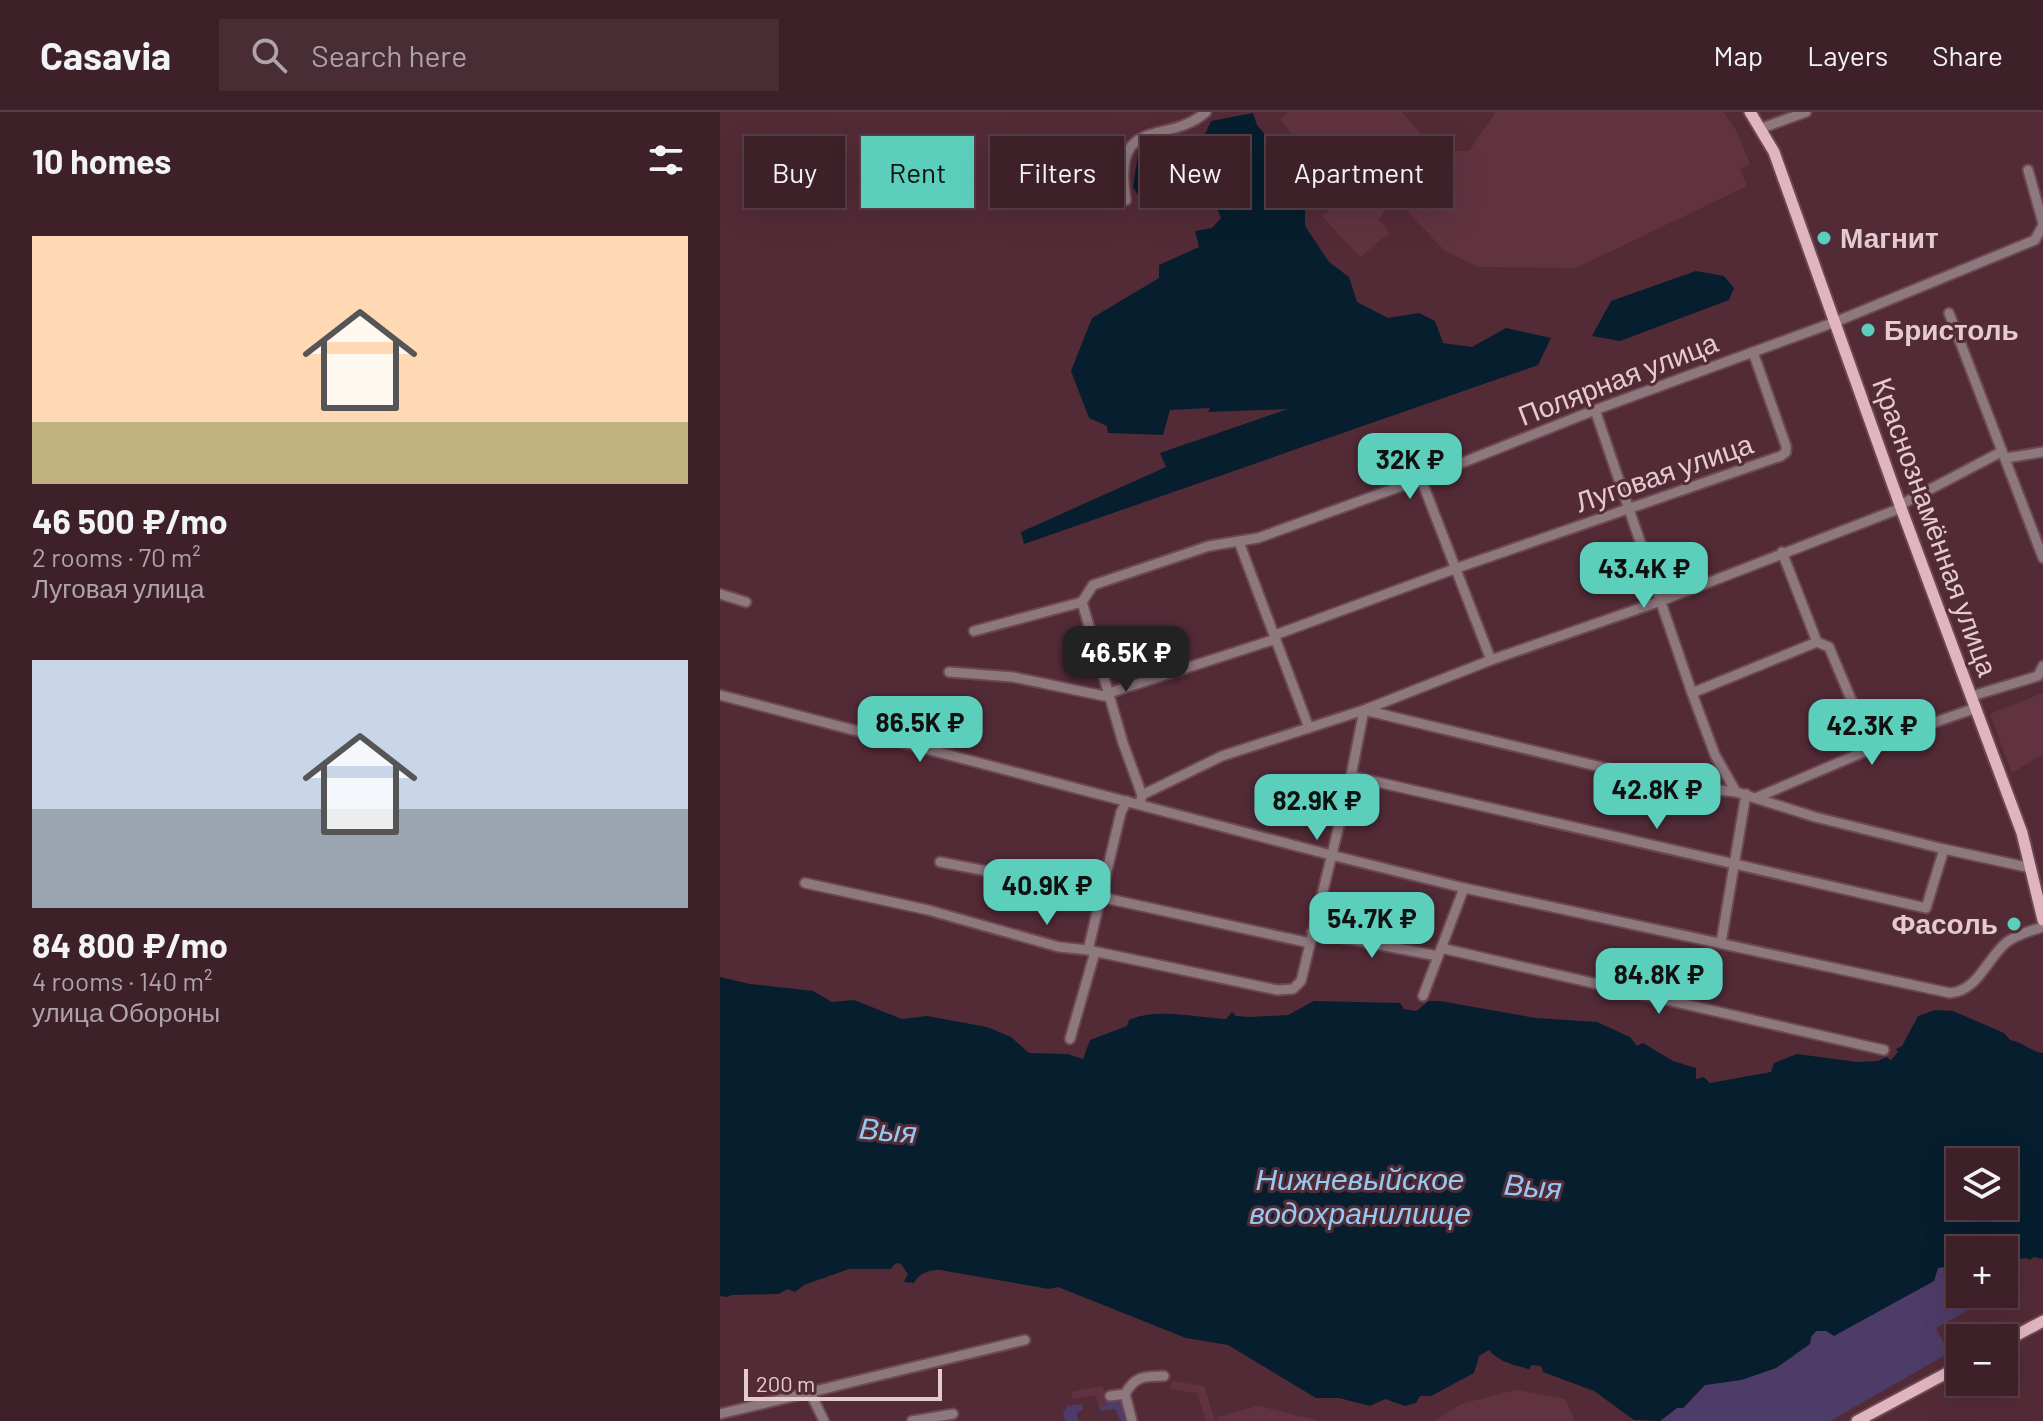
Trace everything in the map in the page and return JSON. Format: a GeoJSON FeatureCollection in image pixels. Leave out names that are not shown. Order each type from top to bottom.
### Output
{"type":"FeatureCollection","features":[{"type":"Feature","properties":{"kind":"main road","name":"Краснознамённая улица"},"geometry":{"type":"LineString","coordinates":[[1750,112],[1774,152],[2022,833],[2041,893],[2043,920]]}},
{"type":"Feature","properties":{"kind":"main road"},"geometry":{"type":"LineString","coordinates":[[2018,1334],[2043,1321]]}},
{"type":"Feature","properties":{"kind":"main road"},"geometry":{"type":"LineString","coordinates":[[1857,1421],[1946,1373]]}},
{"type":"Feature","properties":{"kind":"street"},"geometry":{"type":"LineString","coordinates":[[1126,200],[1126,154],[1136,139],[1154,130],[1189,122],[1206,112]]}},
{"type":"Feature","properties":{"kind":"street"},"geometry":{"type":"LineString","coordinates":[[1762,128],[1806,112]]}},
{"type":"Feature","properties":{"kind":"street"},"geometry":{"type":"LineString","coordinates":[[2028,170],[2043,224]]}},
{"type":"Feature","properties":{"kind":"street","name":"Полярная улица"},"geometry":{"type":"LineString","coordinates":[[974,631],[1082,602],[1093,585],[1209,546],[1258,538],[1835,322],[2039,241],[2043,224]]}},
{"type":"Feature","properties":{"kind":"street"},"geometry":{"type":"LineString","coordinates":[[1949,313],[2043,558]]}},
{"type":"Feature","properties":{"kind":"street","name":"Луговая улица"},"geometry":{"type":"LineString","coordinates":[[949,672],[1013,677],[1109,695],[1786,452],[1753,352]]}},
{"type":"Feature","properties":{"kind":"street"},"geometry":{"type":"LineString","coordinates":[[1595,410],[1658,602],[1715,755],[1741,793],[1721,943]]}},
{"type":"Feature","properties":{"kind":"street"},"geometry":{"type":"LineString","coordinates":[[1141,800],[1222,756],[1364,710],[1491,660],[1658,602],[1901,507],[2004,455],[2043,452]]}},
{"type":"Feature","properties":{"kind":"street"},"geometry":{"type":"LineString","coordinates":[[1421,479],[1491,660]]}},
{"type":"Feature","properties":{"kind":"street"},"geometry":{"type":"LineString","coordinates":[[1239,542],[1309,728]]}},
{"type":"Feature","properties":{"kind":"street"},"geometry":{"type":"LineString","coordinates":[[1782,552],[1817,642]]}},
{"type":"Feature","properties":{"kind":"street"},"geometry":{"type":"LineString","coordinates":[[720,594],[746,602]]}},
{"type":"Feature","properties":{"kind":"street"},"geometry":{"type":"LineString","coordinates":[[1082,602],[1141,800]]}},
{"type":"Feature","properties":{"kind":"street"},"geometry":{"type":"LineString","coordinates":[[1692,693],[1817,642],[1829,647],[1872,749]]}},
{"type":"Feature","properties":{"kind":"street"},"geometry":{"type":"LineString","coordinates":[[1758,797],[1974,702],[2040,677],[2043,666]]}},
{"type":"Feature","properties":{"kind":"street"},"geometry":{"type":"LineString","coordinates":[[720,695],[1127,801],[1141,800],[1331,855],[1464,888],[1950,993],[1962,993],[1971,986],[2006,943],[2024,932],[2043,927]]}},
{"type":"Feature","properties":{"kind":"street"},"geometry":{"type":"LineString","coordinates":[[805,883],[928,910],[1059,947],[1092,951],[1277,990],[1293,989],[1301,981],[1364,710]]}},
{"type":"Feature","properties":{"kind":"street"},"geometry":{"type":"LineString","coordinates":[[1364,710],[1676,785],[1758,797],[1815,817],[2031,868]]}},
{"type":"Feature","properties":{"kind":"street"},"geometry":{"type":"LineString","coordinates":[[1351,776],[1926,908],[1944,849]]}},
{"type":"Feature","properties":{"kind":"street"},"geometry":{"type":"LineString","coordinates":[[1070,1039],[1092,951],[1100,895],[1121,812],[1127,801]]}},
{"type":"Feature","properties":{"kind":"street"},"geometry":{"type":"LineString","coordinates":[[940,862],[1310,943]]}},
{"type":"Feature","properties":{"kind":"street"},"geometry":{"type":"LineString","coordinates":[[1423,996],[1464,888]]}},
{"type":"Feature","properties":{"kind":"street"},"geometry":{"type":"LineString","coordinates":[[1312,932],[1439,952],[1884,1050]]}},
{"type":"Feature","properties":{"kind":"street"},"geometry":{"type":"LineString","coordinates":[[720,1414],[1025,1340]]}},
{"type":"Feature","properties":{"kind":"street"},"geometry":{"type":"LineString","coordinates":[[1132,1421],[1125,1394],[1131,1383],[1140,1376],[1164,1376]]}},
{"type":"Feature","properties":{"kind":"street"},"geometry":{"type":"LineString","coordinates":[[810,1392],[824,1421]]}},
{"type":"Feature","properties":{"kind":"street"},"geometry":{"type":"LineString","coordinates":[[1110,1396],[1125,1394]]}},
{"type":"Feature","properties":{"kind":"street"},"geometry":{"type":"LineString","coordinates":[[912,1421],[953,1414]]}},
{"type":"Feature","properties":{"kind":"shaded area"},"geometry":{"type":"Polygon","coordinates":[[[1290,112],[1402,112],[1422,136],[1290,136],[1292,135],[1280,119],[1290,112]]]}},
{"type":"Feature","properties":{"kind":"shaded area"},"geometry":{"type":"Polygon","coordinates":[[[1496,112],[1723,112],[1736,130],[1750,164],[1740,169],[1747,186],[1576,268],[1478,267],[1445,251],[1404,208],[1453,208],[1453,151],[1469,151],[1496,112]]]}},
{"type":"Feature","properties":{"kind":"shaded area"},"geometry":{"type":"Polygon","coordinates":[[[1325,208],[1387,208],[1379,219],[1389,233],[1360,257],[1322,216],[1328,212],[1325,208]]]}},
{"type":"Feature","properties":{"kind":"shaded area"},"geometry":{"type":"Polygon","coordinates":[[[2043,693],[2043,754],[2012,773],[1990,714],[2043,693]]]}},
{"type":"Feature","properties":{"kind":"shaded area"},"geometry":{"type":"Polygon","coordinates":[[[1946,1267],[1946,1308],[1972,1308],[1936,1328],[1946,1347],[1946,1355],[1830,1421],[1660,1421],[1677,1408],[1684,1408],[1705,1385],[1741,1380],[1776,1368],[1794,1356],[1816,1331],[1842,1327],[1868,1317],[1933,1281],[1938,1268],[1946,1267]]]}},
{"type":"Feature","properties":{"kind":"shaded area"},"geometry":{"type":"Polygon","coordinates":[[[1172,1381],[1204,1386],[1215,1421],[1206,1421],[1197,1393],[1170,1389],[1172,1381]]]}},
{"type":"Feature","properties":{"kind":"shaded area"},"geometry":{"type":"Polygon","coordinates":[[[1103,1386],[1106,1405],[1098,1406],[1096,1395],[1073,1399],[1071,1392],[1103,1386]]]}},
{"type":"Feature","properties":{"kind":"shaded area"},"geometry":{"type":"Polygon","coordinates":[[[1516,1390],[1565,1399],[1575,1421],[1434,1421],[1461,1404],[1516,1390]]]}},
{"type":"Feature","properties":{"kind":"shaded area"},"geometry":{"type":"Polygon","coordinates":[[[1120,1396],[1125,1421],[1121,1421],[1115,1409],[1100,1411],[1099,1406],[1106,1405],[1105,1399],[1120,1396]]]}},
{"type":"Feature","properties":{"kind":"shaded area"},"geometry":{"type":"Polygon","coordinates":[[[1082,1404],[1083,1410],[1077,1412],[1078,1421],[1065,1421],[1063,1413],[1067,1406],[1082,1404]]]}},
{"type":"Feature","properties":{"kind":"shaded area"},"geometry":{"type":"Polygon","coordinates":[[[1257,1406],[1320,1421],[1218,1421],[1217,1417],[1257,1406]]]}},
{"type":"Feature","properties":{"kind":"water"},"geometry":{"type":"Polygon","coordinates":[[[1253,113],[1257,125],[1266,136],[1266,208],[1305,208],[1305,226],[1329,262],[1349,277],[1357,302],[1388,318],[1419,313],[1435,321],[1443,343],[1472,347],[1506,328],[1551,338],[1538,365],[1024,544],[1021,532],[1166,467],[1160,453],[1288,409],[1170,410],[1163,435],[1108,433],[1107,426],[1089,418],[1071,371],[1092,318],[1159,278],[1159,265],[1199,247],[1195,231],[1212,228],[1221,218],[1217,208],[1250,208],[1250,136],[1204,136],[1211,121],[1253,113]]]}},
{"type":"Feature","properties":{"kind":"water"},"geometry":{"type":"Polygon","coordinates":[[[1139,148],[1140,195],[1138,195],[1133,187],[1139,148]]]}},
{"type":"Feature","properties":{"kind":"water"},"geometry":{"type":"Polygon","coordinates":[[[1696,271],[1724,276],[1734,288],[1729,300],[1620,341],[1592,336],[1611,301],[1696,271]]]}},
{"type":"Feature","properties":{"kind":"water","name":"Нижневыйское водохранилище"},"geometry":{"type":"Polygon","coordinates":[[[720,977],[750,984],[813,991],[832,1002],[854,1000],[902,1019],[927,1016],[987,1027],[1011,1037],[1029,1053],[1068,1054],[1083,1059],[1090,1040],[1127,1026],[1129,1020],[1140,1016],[1164,1014],[1226,1019],[1232,1012],[1236,1016],[1250,1017],[1288,1015],[1314,1001],[1400,1003],[1404,1009],[1416,1011],[1429,1001],[1440,1001],[1536,1018],[1597,1022],[1630,1037],[1637,1046],[1643,1043],[1673,1061],[1696,1068],[1696,1079],[1704,1077],[1710,1083],[1771,1072],[1774,1063],[1797,1054],[1857,1062],[1878,1061],[1886,1057],[1891,1060],[1918,1016],[1935,1010],[1953,1011],[2043,1053],[2043,1259],[2018,1259],[2018,1236],[1946,1236],[1946,1267],[1938,1268],[1934,1281],[1834,1336],[1826,1331],[1816,1331],[1810,1344],[1776,1368],[1741,1380],[1705,1385],[1683,1408],[1677,1408],[1660,1421],[1634,1420],[1594,1391],[1543,1372],[1541,1366],[1532,1365],[1529,1369],[1507,1362],[1489,1350],[1479,1356],[1474,1373],[1431,1396],[1420,1396],[1416,1403],[1405,1406],[1385,1399],[1370,1406],[1339,1398],[1316,1398],[1228,1345],[1186,1338],[1058,1287],[1049,1289],[940,1270],[925,1273],[914,1283],[904,1282],[908,1274],[901,1264],[896,1263],[890,1269],[849,1269],[804,1285],[795,1292],[787,1289],[779,1294],[720,1296],[720,977]]]}},
{"type":"Feature","properties":{"kind":"place","name":"Магнит"},"geometry":{"type":"Point","coordinates":[1824,238]}},
{"type":"Feature","properties":{"kind":"place","name":"Бристоль"},"geometry":{"type":"Point","coordinates":[1868,330]}},
{"type":"Feature","properties":{"kind":"place","name":"Фасоль"},"geometry":{"type":"Point","coordinates":[2014,924]}},
{"type":"Feature","properties":{"kind":"water label","name":"Выя"},"geometry":{"type":"Point","coordinates":[888,1131]}},
{"type":"Feature","properties":{"kind":"water label","name":"Выя"},"geometry":{"type":"Point","coordinates":[1533,1187]}}]}
